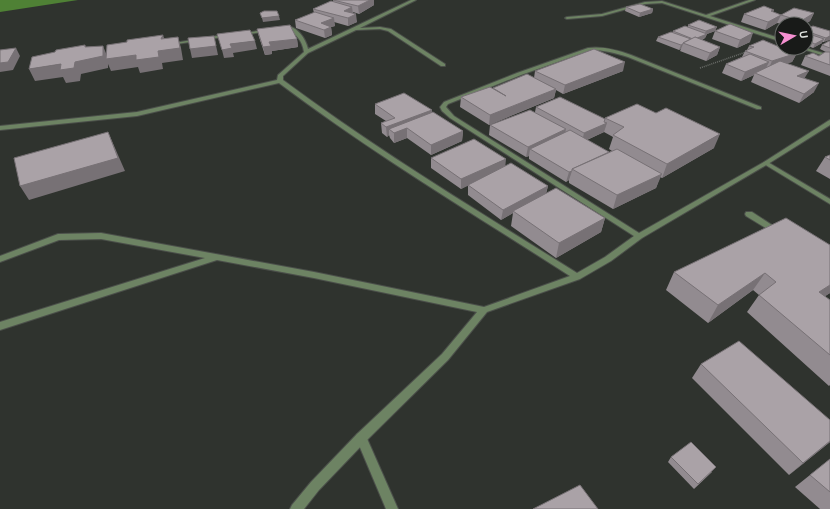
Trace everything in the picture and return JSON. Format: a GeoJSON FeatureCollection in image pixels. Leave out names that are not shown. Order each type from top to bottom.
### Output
{"type":"FeatureCollection","features":[{"type":"Feature","properties":{"kind":"street"},"geometry":{"type":"LineString","coordinates":[[280,81],[280,76],[306,52],[414,0]]}},
{"type":"Feature","properties":{"kind":"street"},"geometry":{"type":"LineString","coordinates":[[707,16],[753,0]]}},
{"type":"Feature","properties":{"kind":"street"},"geometry":{"type":"LineString","coordinates":[[568,18],[602,15],[655,1],[669,3],[774,38]]}},
{"type":"Feature","properties":{"kind":"street"},"geometry":{"type":"LineString","coordinates":[[295,23],[286,27],[301,36],[306,52]]}},
{"type":"Feature","properties":{"kind":"street"},"geometry":{"type":"LineString","coordinates":[[353,29],[374,28],[389,30],[443,66]]}},
{"type":"Feature","properties":{"kind":"street"},"geometry":{"type":"LineString","coordinates":[[163,44],[271,30]]}},
{"type":"Feature","properties":{"kind":"street"},"geometry":{"type":"LineString","coordinates":[[639,236],[452,117],[444,110],[443,107],[446,103],[519,74],[590,49],[608,49],[681,75],[759,108]]}},
{"type":"Feature","properties":{"kind":"street"},"geometry":{"type":"LineString","coordinates":[[814,52],[830,57]]}},
{"type":"Feature","properties":{"kind":"street"},"geometry":{"type":"LineString","coordinates":[[0,128],[137,114],[280,81]]}},
{"type":"Feature","properties":{"kind":"street"},"geometry":{"type":"LineString","coordinates":[[280,81],[325,115],[385,155],[577,277]]}},
{"type":"Feature","properties":{"kind":"street"},"geometry":{"type":"LineString","coordinates":[[296,509],[315,486],[361,438],[445,357],[484,310],[577,277],[608,259],[639,236],[766,163],[830,122]]}},
{"type":"Feature","properties":{"kind":"street"},"geometry":{"type":"LineString","coordinates":[[766,163],[830,202]]}},
{"type":"Feature","properties":{"kind":"street"},"geometry":{"type":"LineString","coordinates":[[749,214],[783,235]]}},
{"type":"Feature","properties":{"kind":"street"},"geometry":{"type":"LineString","coordinates":[[0,259],[58,237],[76,235],[101,236],[314,275],[484,310]]}},
{"type":"Feature","properties":{"kind":"street"},"geometry":{"type":"LineString","coordinates":[[0,326],[215,258]]}},
{"type":"Feature","properties":{"kind":"street"},"geometry":{"type":"LineString","coordinates":[[361,438],[392,509]]}},
{"type":"Feature","properties":{"kind":"path"},"geometry":{"type":"LineString","coordinates":[[681,75],[748,51]]}},
{"type":"Feature","properties":{"kind":"shaded area"},"geometry":{"type":"Polygon","coordinates":[[[0,0],[78,0],[0,12],[0,0]]]}},
{"type":"Feature","properties":{"kind":"building"},"geometry":{"type":"Polygon","coordinates":[[[333,0],[370,0],[358,6],[333,0]]]}},
{"type":"Feature","properties":{"kind":"building"},"geometry":{"type":"Polygon","coordinates":[[[331,1],[352,7],[344,11],[356,14],[348,18],[313,9],[331,1]]]}},
{"type":"Feature","properties":{"kind":"building"},"geometry":{"type":"Polygon","coordinates":[[[640,4],[653,9],[640,13],[626,7],[640,4]]]}},
{"type":"Feature","properties":{"kind":"building"},"geometry":{"type":"Polygon","coordinates":[[[764,6],[781,15],[774,16],[774,19],[768,22],[744,14],[764,6]]]}},
{"type":"Feature","properties":{"kind":"building"},"geometry":{"type":"Polygon","coordinates":[[[794,8],[814,13],[809,16],[781,15],[794,8]]]}},
{"type":"Feature","properties":{"kind":"building"},"geometry":{"type":"Polygon","coordinates":[[[264,11],[277,11],[279,16],[262,18],[260,13],[264,11]]]}},
{"type":"Feature","properties":{"kind":"building"},"geometry":{"type":"Polygon","coordinates":[[[315,12],[334,18],[321,23],[331,27],[324,30],[295,20],[315,12]]]}},
{"type":"Feature","properties":{"kind":"building"},"geometry":{"type":"Polygon","coordinates":[[[699,20],[717,27],[706,31],[688,25],[699,20]]]}},
{"type":"Feature","properties":{"kind":"building"},"geometry":{"type":"Polygon","coordinates":[[[730,24],[753,33],[740,40],[715,31],[730,24]]]}},
{"type":"Feature","properties":{"kind":"building"},"geometry":{"type":"Polygon","coordinates":[[[290,25],[297,39],[269,42],[271,46],[263,47],[257,29],[290,25]]]}},
{"type":"Feature","properties":{"kind":"building"},"geometry":{"type":"Polygon","coordinates":[[[685,26],[707,34],[697,38],[695,37],[693,39],[673,31],[685,26]]]}},
{"type":"Feature","properties":{"kind":"building"},"geometry":{"type":"Polygon","coordinates":[[[814,26],[830,31],[830,36],[826,38],[814,34],[814,26]]]}},
{"type":"Feature","properties":{"kind":"building"},"geometry":{"type":"Polygon","coordinates":[[[250,30],[255,41],[230,44],[232,48],[222,50],[217,34],[250,30]]]}},
{"type":"Feature","properties":{"kind":"building"},"geometry":{"type":"Polygon","coordinates":[[[671,32],[691,39],[681,45],[658,37],[671,32]]]}},
{"type":"Feature","properties":{"kind":"building"},"geometry":{"type":"Polygon","coordinates":[[[163,35],[161,39],[178,37],[180,48],[158,51],[159,57],[136,60],[136,55],[106,59],[107,45],[127,42],[127,40],[163,35]]]}},
{"type":"Feature","properties":{"kind":"building"},"geometry":{"type":"Polygon","coordinates":[[[214,36],[216,46],[190,49],[188,38],[214,36]]]}},
{"type":"Feature","properties":{"kind":"building"},"geometry":{"type":"Polygon","coordinates":[[[814,36],[824,39],[815,44],[814,36]]]}},
{"type":"Feature","properties":{"kind":"building"},"geometry":{"type":"Polygon","coordinates":[[[695,37],[720,47],[710,53],[683,43],[695,37]]]}},
{"type":"Feature","properties":{"kind":"building"},"geometry":{"type":"Polygon","coordinates":[[[763,40],[774,45],[774,56],[788,56],[772,61],[745,51],[754,47],[749,46],[763,40]]]}},
{"type":"Feature","properties":{"kind":"building"},"geometry":{"type":"Polygon","coordinates":[[[829,41],[830,48],[822,45],[829,41]]]}},
{"type":"Feature","properties":{"kind":"building"},"geometry":{"type":"Polygon","coordinates":[[[85,45],[85,47],[103,46],[103,56],[75,62],[74,68],[60,70],[61,64],[29,69],[32,57],[55,52],[56,50],[85,45]]]}},
{"type":"Feature","properties":{"kind":"building"},"geometry":{"type":"Polygon","coordinates":[[[16,48],[8,62],[0,63],[0,50],[16,48]]]}},
{"type":"Feature","properties":{"kind":"building"},"geometry":{"type":"Polygon","coordinates":[[[594,49],[625,62],[565,85],[535,71],[594,49]]]}},
{"type":"Feature","properties":{"kind":"building"},"geometry":{"type":"Polygon","coordinates":[[[825,52],[830,52],[830,65],[805,56],[814,56],[814,54],[819,56],[825,52]]]}},
{"type":"Feature","properties":{"kind":"building"},"geometry":{"type":"Polygon","coordinates":[[[750,54],[769,62],[745,72],[726,64],[750,54]]]}},
{"type":"Feature","properties":{"kind":"building"},"geometry":{"type":"Polygon","coordinates":[[[780,61],[809,71],[797,76],[819,83],[804,94],[755,73],[780,61]]]}},
{"type":"Feature","properties":{"kind":"building"},"geometry":{"type":"Polygon","coordinates":[[[527,74],[556,89],[490,115],[461,97],[490,87],[506,96],[493,88],[527,74]]]}},
{"type":"Feature","properties":{"kind":"building"},"geometry":{"type":"Polygon","coordinates":[[[404,93],[432,110],[386,127],[381,123],[395,118],[375,104],[404,93]]]}},
{"type":"Feature","properties":{"kind":"building"},"geometry":{"type":"Polygon","coordinates":[[[560,97],[605,119],[604,122],[607,123],[584,133],[536,107],[560,97]]]}},
{"type":"Feature","properties":{"kind":"building"},"geometry":{"type":"Polygon","coordinates":[[[637,104],[656,113],[666,108],[720,134],[667,164],[613,135],[624,127],[605,118],[637,104]]]}},
{"type":"Feature","properties":{"kind":"building"},"geometry":{"type":"Polygon","coordinates":[[[530,110],[566,129],[528,147],[490,125],[530,110]]]}},
{"type":"Feature","properties":{"kind":"building"},"geometry":{"type":"Polygon","coordinates":[[[433,112],[463,131],[431,145],[407,128],[394,133],[389,129],[433,112]]]}},
{"type":"Feature","properties":{"kind":"building"},"geometry":{"type":"Polygon","coordinates":[[[570,130],[609,152],[572,169],[572,171],[569,172],[530,149],[570,130]]]}},
{"type":"Feature","properties":{"kind":"building"},"geometry":{"type":"Polygon","coordinates":[[[108,132],[118,158],[20,186],[14,158],[108,132]]]}},
{"type":"Feature","properties":{"kind":"building"},"geometry":{"type":"Polygon","coordinates":[[[474,139],[506,159],[461,179],[431,158],[474,139]]]}},
{"type":"Feature","properties":{"kind":"building"},"geometry":{"type":"Polygon","coordinates":[[[617,149],[662,174],[617,195],[572,169],[617,149]]]}},
{"type":"Feature","properties":{"kind":"building"},"geometry":{"type":"Polygon","coordinates":[[[830,155],[830,160],[825,157],[830,155]]]}},
{"type":"Feature","properties":{"kind":"building"},"geometry":{"type":"Polygon","coordinates":[[[511,163],[548,186],[503,210],[468,185],[511,163]]]}},
{"type":"Feature","properties":{"kind":"building"},"geometry":{"type":"Polygon","coordinates":[[[556,188],[605,218],[559,243],[513,211],[556,188]]]}},
{"type":"Feature","properties":{"kind":"building"},"geometry":{"type":"Polygon","coordinates":[[[786,218],[830,245],[830,285],[819,292],[830,300],[830,355],[759,295],[776,282],[765,273],[718,305],[674,272],[786,218]]]}},
{"type":"Feature","properties":{"kind":"building"},"geometry":{"type":"Polygon","coordinates":[[[739,341],[830,420],[830,441],[803,463],[701,364],[739,341]]]}},
{"type":"Feature","properties":{"kind":"building"},"geometry":{"type":"Polygon","coordinates":[[[691,442],[716,467],[698,484],[671,457],[691,442]]]}},
{"type":"Feature","properties":{"kind":"building"},"geometry":{"type":"Polygon","coordinates":[[[830,459],[830,492],[810,475],[830,459]]]}},
{"type":"Feature","properties":{"kind":"building"},"geometry":{"type":"Polygon","coordinates":[[[580,485],[598,509],[533,509],[580,485]]]}}]}
